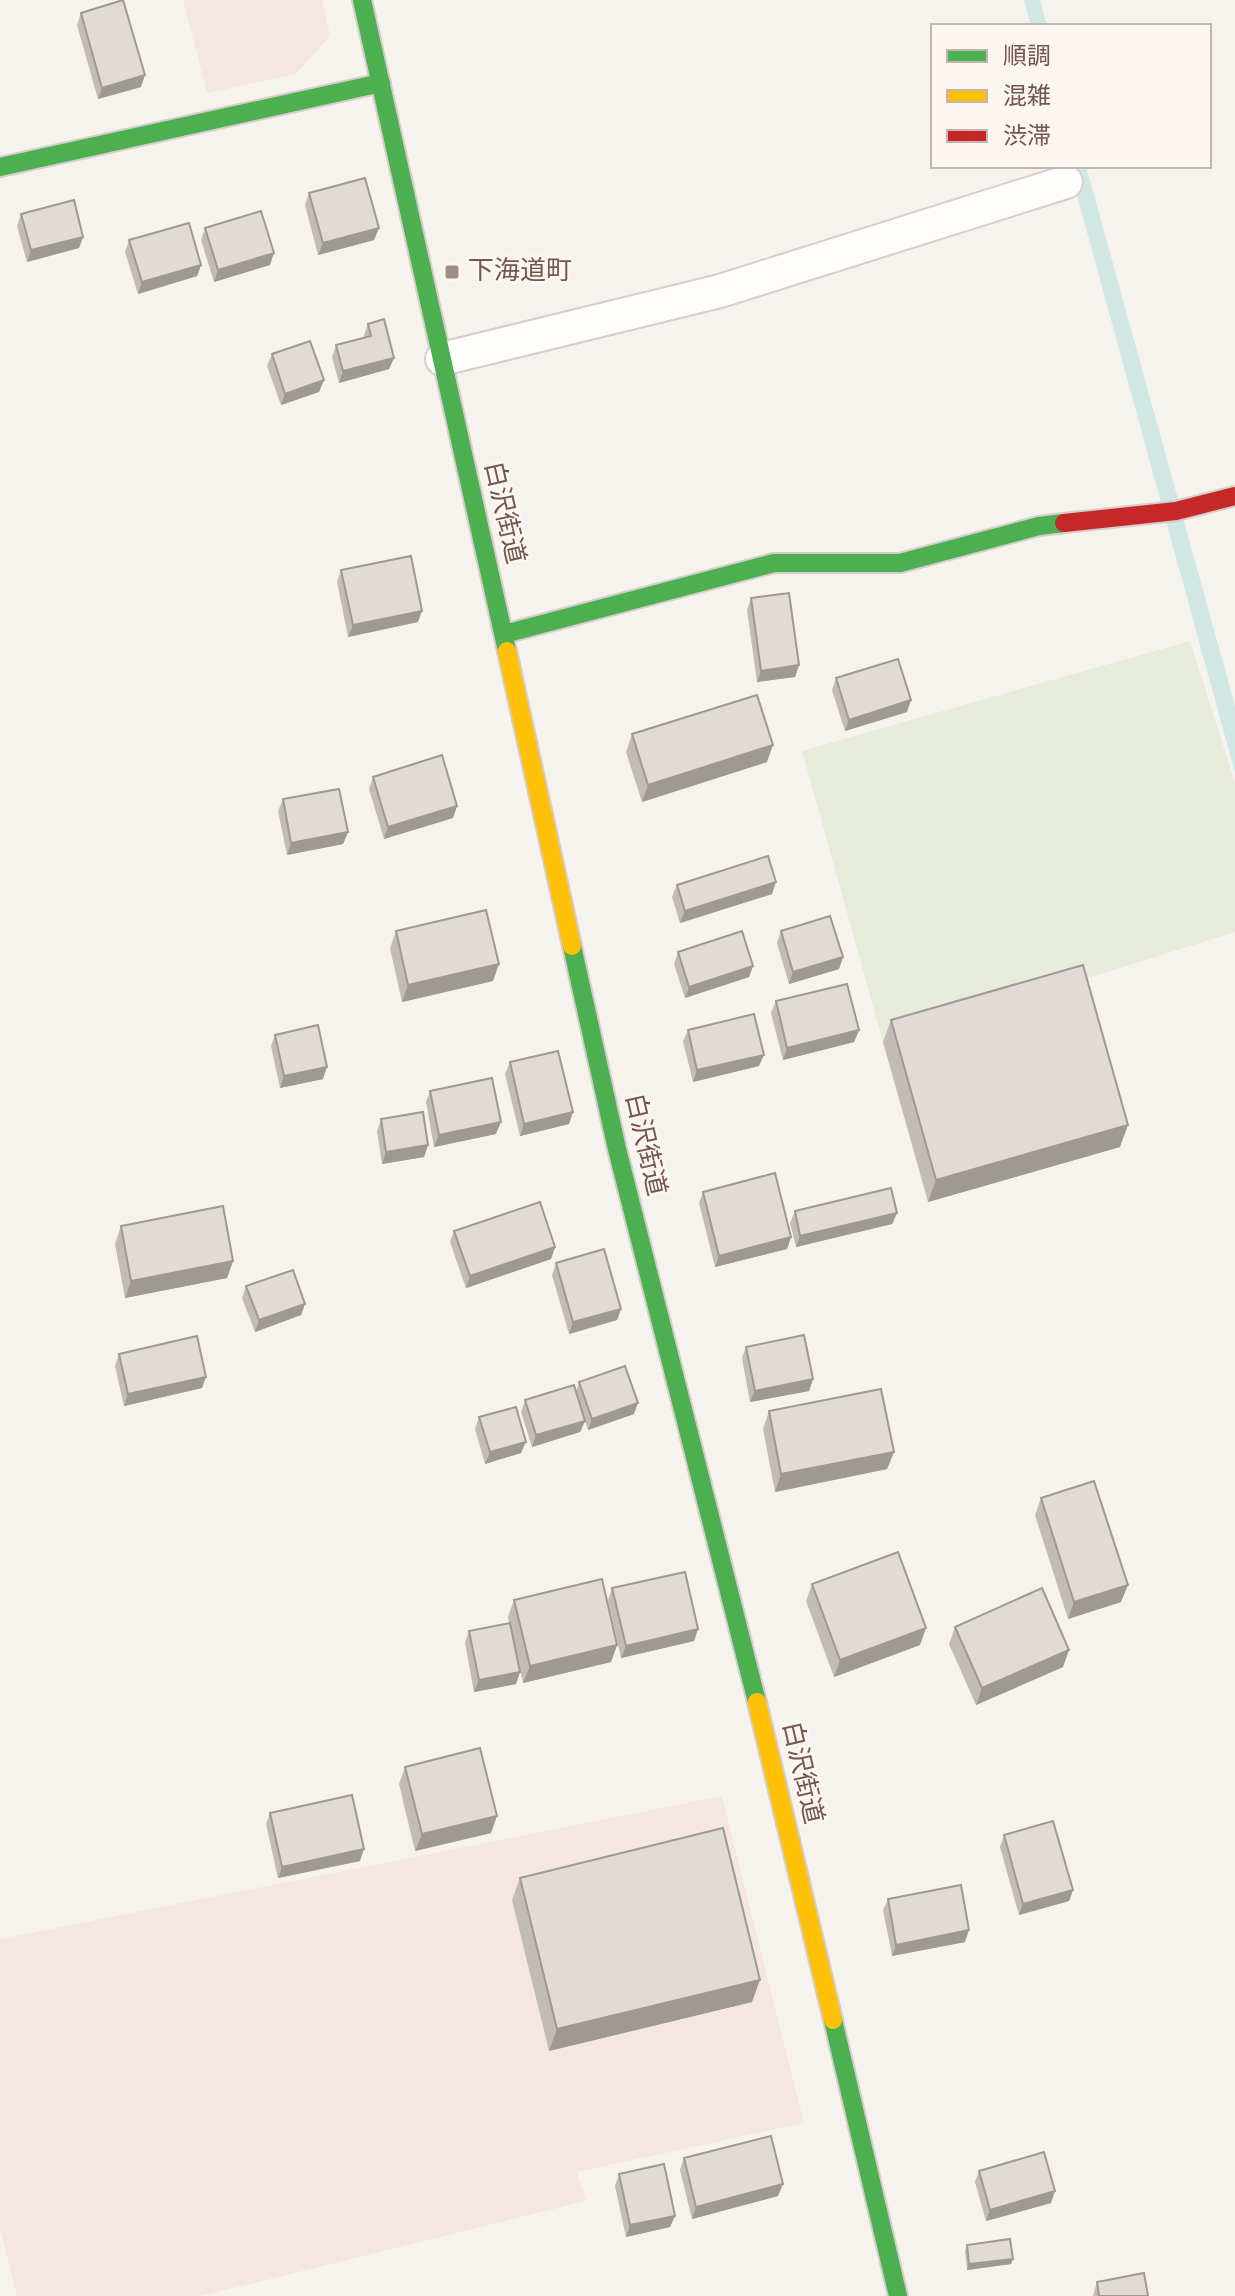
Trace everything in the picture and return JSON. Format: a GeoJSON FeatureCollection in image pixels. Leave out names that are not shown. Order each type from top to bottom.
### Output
{"type":"FeatureCollection","features":[{"type":"Feature","properties":{"kind":"main road","name":"白沢街道"},"geometry":{"type":"LineString","coordinates":[[362,0],[617,1149],[753,1683],[898,2296]]}},
{"type":"Feature","properties":{"kind":"main road"},"geometry":{"type":"LineString","coordinates":[[0,167],[381,83]]}},
{"type":"Feature","properties":{"kind":"main road"},"geometry":{"type":"LineString","coordinates":[[504,634],[774,563],[900,563],[1039,526],[1176,511],[1235,496]]}},
{"type":"Feature","properties":{"kind":"street"},"geometry":{"type":"LineString","coordinates":[[442,359],[720,291],[1066,182]]}},
{"type":"Feature","properties":{"kind":"shaded area"},"geometry":{"type":"Polygon","coordinates":[[[183,0],[322,0],[330,36],[296,74],[207,93],[183,0]]]}},
{"type":"Feature","properties":{"kind":"shaded area"},"geometry":{"type":"Polygon","coordinates":[[[722,1796],[804,2123],[577,2172],[586,2201],[201,2296],[17,2296],[0,2229],[0,1939],[722,1796]]]}},
{"type":"Feature","properties":{"kind":"green space"},"geometry":{"type":"Polygon","coordinates":[[[1190,641],[1235,783],[1235,932],[883,1042],[802,751],[1190,641]]]}},
{"type":"Feature","properties":{"kind":"water"},"geometry":{"type":"Polygon","coordinates":[[[1024,0],[1040,0],[1046,24],[1030,24],[1024,0]]]}},
{"type":"Feature","properties":{"kind":"water"},"geometry":{"type":"Polygon","coordinates":[[[1070,168],[1087,168],[1235,706],[1235,773],[1070,168]]]}},
{"type":"Feature","properties":{"kind":"building"},"geometry":{"type":"Polygon","coordinates":[[[123,0],[145,75],[102,88],[81,13],[123,0]]]}},
{"type":"Feature","properties":{"kind":"building"},"geometry":{"type":"Polygon","coordinates":[[[365,178],[379,228],[323,243],[309,193],[365,178]]]}},
{"type":"Feature","properties":{"kind":"building"},"geometry":{"type":"Polygon","coordinates":[[[74,200],[83,237],[31,250],[21,214],[74,200]]]}},
{"type":"Feature","properties":{"kind":"building"},"geometry":{"type":"Polygon","coordinates":[[[261,211],[274,253],[218,270],[205,228],[261,211]]]}},
{"type":"Feature","properties":{"kind":"building"},"geometry":{"type":"Polygon","coordinates":[[[189,223],[201,265],[142,282],[129,240],[189,223]]]}},
{"type":"Feature","properties":{"kind":"building"},"geometry":{"type":"Polygon","coordinates":[[[384,319],[394,358],[343,371],[336,345],[371,336],[368,324],[384,319]]]}},
{"type":"Feature","properties":{"kind":"building"},"geometry":{"type":"Polygon","coordinates":[[[310,341],[324,380],[285,394],[272,354],[310,341]]]}},
{"type":"Feature","properties":{"kind":"building"},"geometry":{"type":"Polygon","coordinates":[[[411,556],[422,611],[353,625],[341,570],[411,556]]]}},
{"type":"Feature","properties":{"kind":"building"},"geometry":{"type":"Polygon","coordinates":[[[789,593],[799,665],[761,671],[751,598],[789,593]]]}},
{"type":"Feature","properties":{"kind":"building"},"geometry":{"type":"Polygon","coordinates":[[[898,659],[911,700],[849,720],[836,678],[898,659]]]}},
{"type":"Feature","properties":{"kind":"building"},"geometry":{"type":"Polygon","coordinates":[[[757,695],[773,745],[648,785],[632,734],[757,695]]]}},
{"type":"Feature","properties":{"kind":"building"},"geometry":{"type":"Polygon","coordinates":[[[442,755],[457,806],[388,827],[373,777],[442,755]]]}},
{"type":"Feature","properties":{"kind":"building"},"geometry":{"type":"Polygon","coordinates":[[[339,789],[348,832],[291,843],[283,799],[339,789]]]}},
{"type":"Feature","properties":{"kind":"building"},"geometry":{"type":"Polygon","coordinates":[[[768,856],[776,882],[685,911],[677,885],[768,856]]]}},
{"type":"Feature","properties":{"kind":"building"},"geometry":{"type":"Polygon","coordinates":[[[486,910],[499,964],[408,985],[396,931],[486,910]]]}},
{"type":"Feature","properties":{"kind":"building"},"geometry":{"type":"Polygon","coordinates":[[[830,916],[843,957],[793,972],[781,931],[830,916]]]}},
{"type":"Feature","properties":{"kind":"building"},"geometry":{"type":"Polygon","coordinates":[[[742,931],[753,966],[689,987],[678,952],[742,931]]]}},
{"type":"Feature","properties":{"kind":"building"},"geometry":{"type":"Polygon","coordinates":[[[1083,965],[1128,1125],[936,1180],[891,1020],[1083,965]]]}},
{"type":"Feature","properties":{"kind":"building"},"geometry":{"type":"Polygon","coordinates":[[[847,984],[859,1030],[787,1048],[776,1001],[847,984]]]}},
{"type":"Feature","properties":{"kind":"building"},"geometry":{"type":"Polygon","coordinates":[[[754,1014],[764,1055],[697,1070],[688,1030],[754,1014]]]}},
{"type":"Feature","properties":{"kind":"building"},"geometry":{"type":"Polygon","coordinates":[[[318,1025],[327,1067],[284,1076],[275,1035],[318,1025]]]}},
{"type":"Feature","properties":{"kind":"building"},"geometry":{"type":"Polygon","coordinates":[[[558,1051],[573,1112],[524,1124],[510,1062],[558,1051]]]}},
{"type":"Feature","properties":{"kind":"building"},"geometry":{"type":"Polygon","coordinates":[[[492,1078],[501,1122],[439,1135],[430,1091],[492,1078]]]}},
{"type":"Feature","properties":{"kind":"building"},"geometry":{"type":"Polygon","coordinates":[[[423,1112],[428,1145],[386,1152],[381,1119],[423,1112]]]}},
{"type":"Feature","properties":{"kind":"building"},"geometry":{"type":"Polygon","coordinates":[[[775,1173],[791,1237],[719,1256],[703,1192],[775,1173]]]}},
{"type":"Feature","properties":{"kind":"building"},"geometry":{"type":"Polygon","coordinates":[[[891,1188],[897,1213],[800,1236],[795,1211],[891,1188]]]}},
{"type":"Feature","properties":{"kind":"building"},"geometry":{"type":"Polygon","coordinates":[[[540,1202],[555,1247],[470,1276],[454,1231],[540,1202]]]}},
{"type":"Feature","properties":{"kind":"building"},"geometry":{"type":"Polygon","coordinates":[[[223,1206],[233,1261],[131,1281],[121,1226],[223,1206]]]}},
{"type":"Feature","properties":{"kind":"building"},"geometry":{"type":"Polygon","coordinates":[[[604,1249],[621,1309],[573,1322],[556,1263],[604,1249]]]}},
{"type":"Feature","properties":{"kind":"building"},"geometry":{"type":"Polygon","coordinates":[[[293,1270],[305,1304],[259,1320],[246,1286],[293,1270]]]}},
{"type":"Feature","properties":{"kind":"building"},"geometry":{"type":"Polygon","coordinates":[[[804,1335],[813,1379],[755,1391],[746,1347],[804,1335]]]}},
{"type":"Feature","properties":{"kind":"building"},"geometry":{"type":"Polygon","coordinates":[[[197,1336],[206,1377],[128,1394],[119,1354],[197,1336]]]}},
{"type":"Feature","properties":{"kind":"building"},"geometry":{"type":"Polygon","coordinates":[[[625,1366],[638,1403],[592,1419],[579,1382],[625,1366]]]}},
{"type":"Feature","properties":{"kind":"building"},"geometry":{"type":"Polygon","coordinates":[[[574,1385],[585,1421],[536,1435],[525,1400],[574,1385]]]}},
{"type":"Feature","properties":{"kind":"building"},"geometry":{"type":"Polygon","coordinates":[[[881,1389],[894,1452],[781,1474],[769,1411],[881,1389]]]}},
{"type":"Feature","properties":{"kind":"building"},"geometry":{"type":"Polygon","coordinates":[[[516,1407],[526,1442],[490,1452],[479,1417],[516,1407]]]}},
{"type":"Feature","properties":{"kind":"building"},"geometry":{"type":"Polygon","coordinates":[[[1094,1481],[1128,1585],[1074,1602],[1041,1498],[1094,1481]]]}},
{"type":"Feature","properties":{"kind":"building"},"geometry":{"type":"Polygon","coordinates":[[[898,1552],[926,1628],[840,1660],[812,1584],[898,1552]]]}},
{"type":"Feature","properties":{"kind":"building"},"geometry":{"type":"Polygon","coordinates":[[[685,1572],[698,1629],[626,1646],[612,1588],[685,1572]]]}},
{"type":"Feature","properties":{"kind":"building"},"geometry":{"type":"Polygon","coordinates":[[[602,1579],[617,1645],[530,1666],[514,1600],[602,1579]]]}},
{"type":"Feature","properties":{"kind":"building"},"geometry":{"type":"Polygon","coordinates":[[[1042,1588],[1069,1650],[982,1688],[955,1627],[1042,1588]]]}},
{"type":"Feature","properties":{"kind":"building"},"geometry":{"type":"Polygon","coordinates":[[[510,1623],[520,1672],[479,1680],[469,1631],[510,1623]]]}},
{"type":"Feature","properties":{"kind":"building"},"geometry":{"type":"Polygon","coordinates":[[[480,1748],[497,1816],[422,1834],[405,1767],[480,1748]]]}},
{"type":"Feature","properties":{"kind":"building"},"geometry":{"type":"Polygon","coordinates":[[[352,1795],[364,1849],[282,1867],[270,1813],[352,1795]]]}},
{"type":"Feature","properties":{"kind":"building"},"geometry":{"type":"Polygon","coordinates":[[[1053,1821],[1073,1890],[1023,1904],[1004,1835],[1053,1821]]]}},
{"type":"Feature","properties":{"kind":"building"},"geometry":{"type":"Polygon","coordinates":[[[723,1828],[760,1980],[557,2029],[520,1878],[723,1828]]]}},
{"type":"Feature","properties":{"kind":"building"},"geometry":{"type":"Polygon","coordinates":[[[961,1885],[969,1930],[896,1945],[888,1899],[961,1885]]]}},
{"type":"Feature","properties":{"kind":"building"},"geometry":{"type":"Polygon","coordinates":[[[771,2136],[783,2184],[696,2207],[684,2158],[771,2136]]]}},
{"type":"Feature","properties":{"kind":"building"},"geometry":{"type":"Polygon","coordinates":[[[1044,2152],[1055,2191],[990,2210],[979,2171],[1044,2152]]]}},
{"type":"Feature","properties":{"kind":"building"},"geometry":{"type":"Polygon","coordinates":[[[664,2164],[675,2216],[630,2225],[619,2174],[664,2164]]]}},
{"type":"Feature","properties":{"kind":"building"},"geometry":{"type":"Polygon","coordinates":[[[1010,2239],[1013,2259],[969,2264],[967,2245],[1010,2239]]]}},
{"type":"Feature","properties":{"kind":"building"},"geometry":{"type":"Polygon","coordinates":[[[1144,2273],[1148,2296],[1099,2296],[1097,2282],[1144,2273]]]}},
{"type":"Feature","properties":{"kind":"traffic: fast"},"geometry":{"type":"LineString","coordinates":[[362,0],[507,651]]}},
{"type":"Feature","properties":{"kind":"traffic: fast"},"geometry":{"type":"LineString","coordinates":[[0,167],[381,83]]}},
{"type":"Feature","properties":{"kind":"traffic: fast"},"geometry":{"type":"LineString","coordinates":[[504,634],[774,563],[900,563],[1039,526],[1064,523]]}},
{"type":"Feature","properties":{"kind":"traffic: fast"},"geometry":{"type":"LineString","coordinates":[[572,946],[617,1149],[757,1702]]}},
{"type":"Feature","properties":{"kind":"traffic: fast"},"geometry":{"type":"LineString","coordinates":[[833,2020],[898,2296]]}},
{"type":"Feature","properties":{"kind":"traffic: slow"},"geometry":{"type":"LineString","coordinates":[[507,651],[572,946]]}},
{"type":"Feature","properties":{"kind":"traffic: slow"},"geometry":{"type":"LineString","coordinates":[[757,1702],[833,2020]]}},
{"type":"Feature","properties":{"kind":"traffic: jam"},"geometry":{"type":"LineString","coordinates":[[1064,523],[1176,511],[1235,496]]}},
{"type":"Feature","properties":{"kind":"place","name":"下海道町"},"geometry":{"type":"Point","coordinates":[452,272]}}]}
